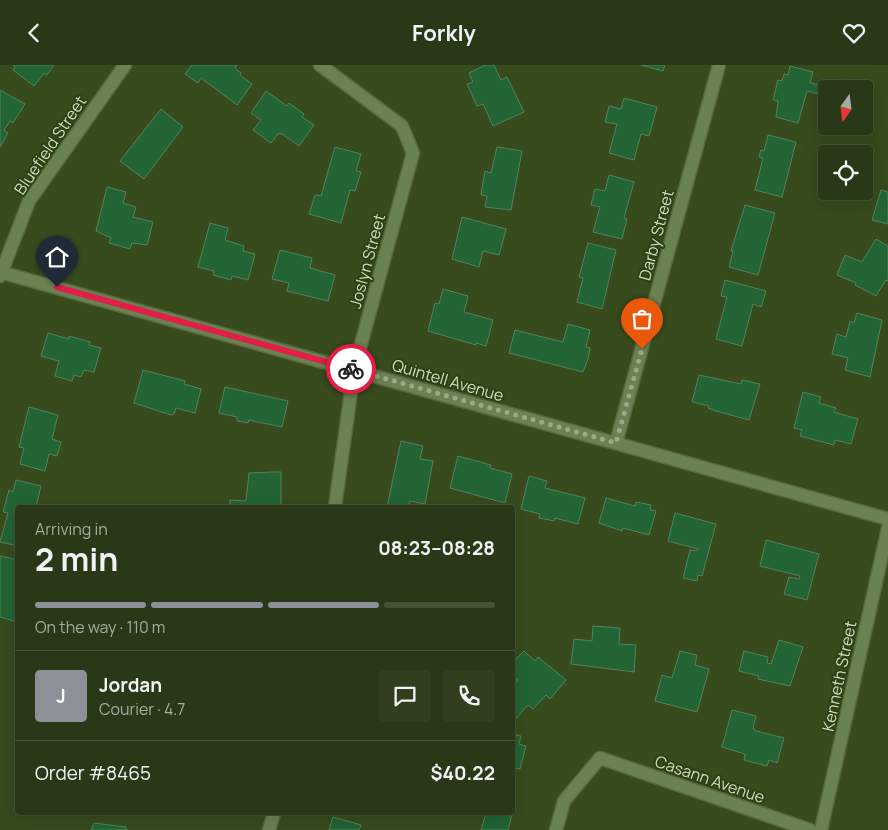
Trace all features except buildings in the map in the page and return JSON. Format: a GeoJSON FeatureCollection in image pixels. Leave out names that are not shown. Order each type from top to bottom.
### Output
{"type":"FeatureCollection","features":[{"type":"Feature","properties":{"kind":"street","name":"Bluefield Street"},"geometry":{"type":"LineString","coordinates":[[0,273],[29,201],[125,65]]}},
{"type":"Feature","properties":{"kind":"street","name":"Joslyn Street"},"geometry":{"type":"LineString","coordinates":[[320,65],[402,126],[413,153],[354,370],[334,505]]}},
{"type":"Feature","properties":{"kind":"street","name":"Darby Street"},"geometry":{"type":"LineString","coordinates":[[616,443],[720,65]]}},
{"type":"Feature","properties":{"kind":"street","name":"Quintell Avenue"},"geometry":{"type":"LineString","coordinates":[[0,273],[888,519]]}},
{"type":"Feature","properties":{"kind":"street","name":"Kenneth Street"},"geometry":{"type":"LineString","coordinates":[[821,830],[888,528]]}},
{"type":"Feature","properties":{"kind":"street","name":"Casann Avenue"},"geometry":{"type":"LineString","coordinates":[[556,830],[564,801],[600,758],[810,830]]}},
{"type":"Feature","properties":{"kind":"street"},"geometry":{"type":"LineString","coordinates":[[269,830],[273,815]]}},
{"type":"Feature","properties":{"kind":"way so far"},"geometry":{"type":"LineString","coordinates":[[351,369],[616,443],[642,349]]}},
{"type":"Feature","properties":{"kind":"route"},"geometry":{"type":"LineString","coordinates":[[57,287],[351,369]]}}]}
